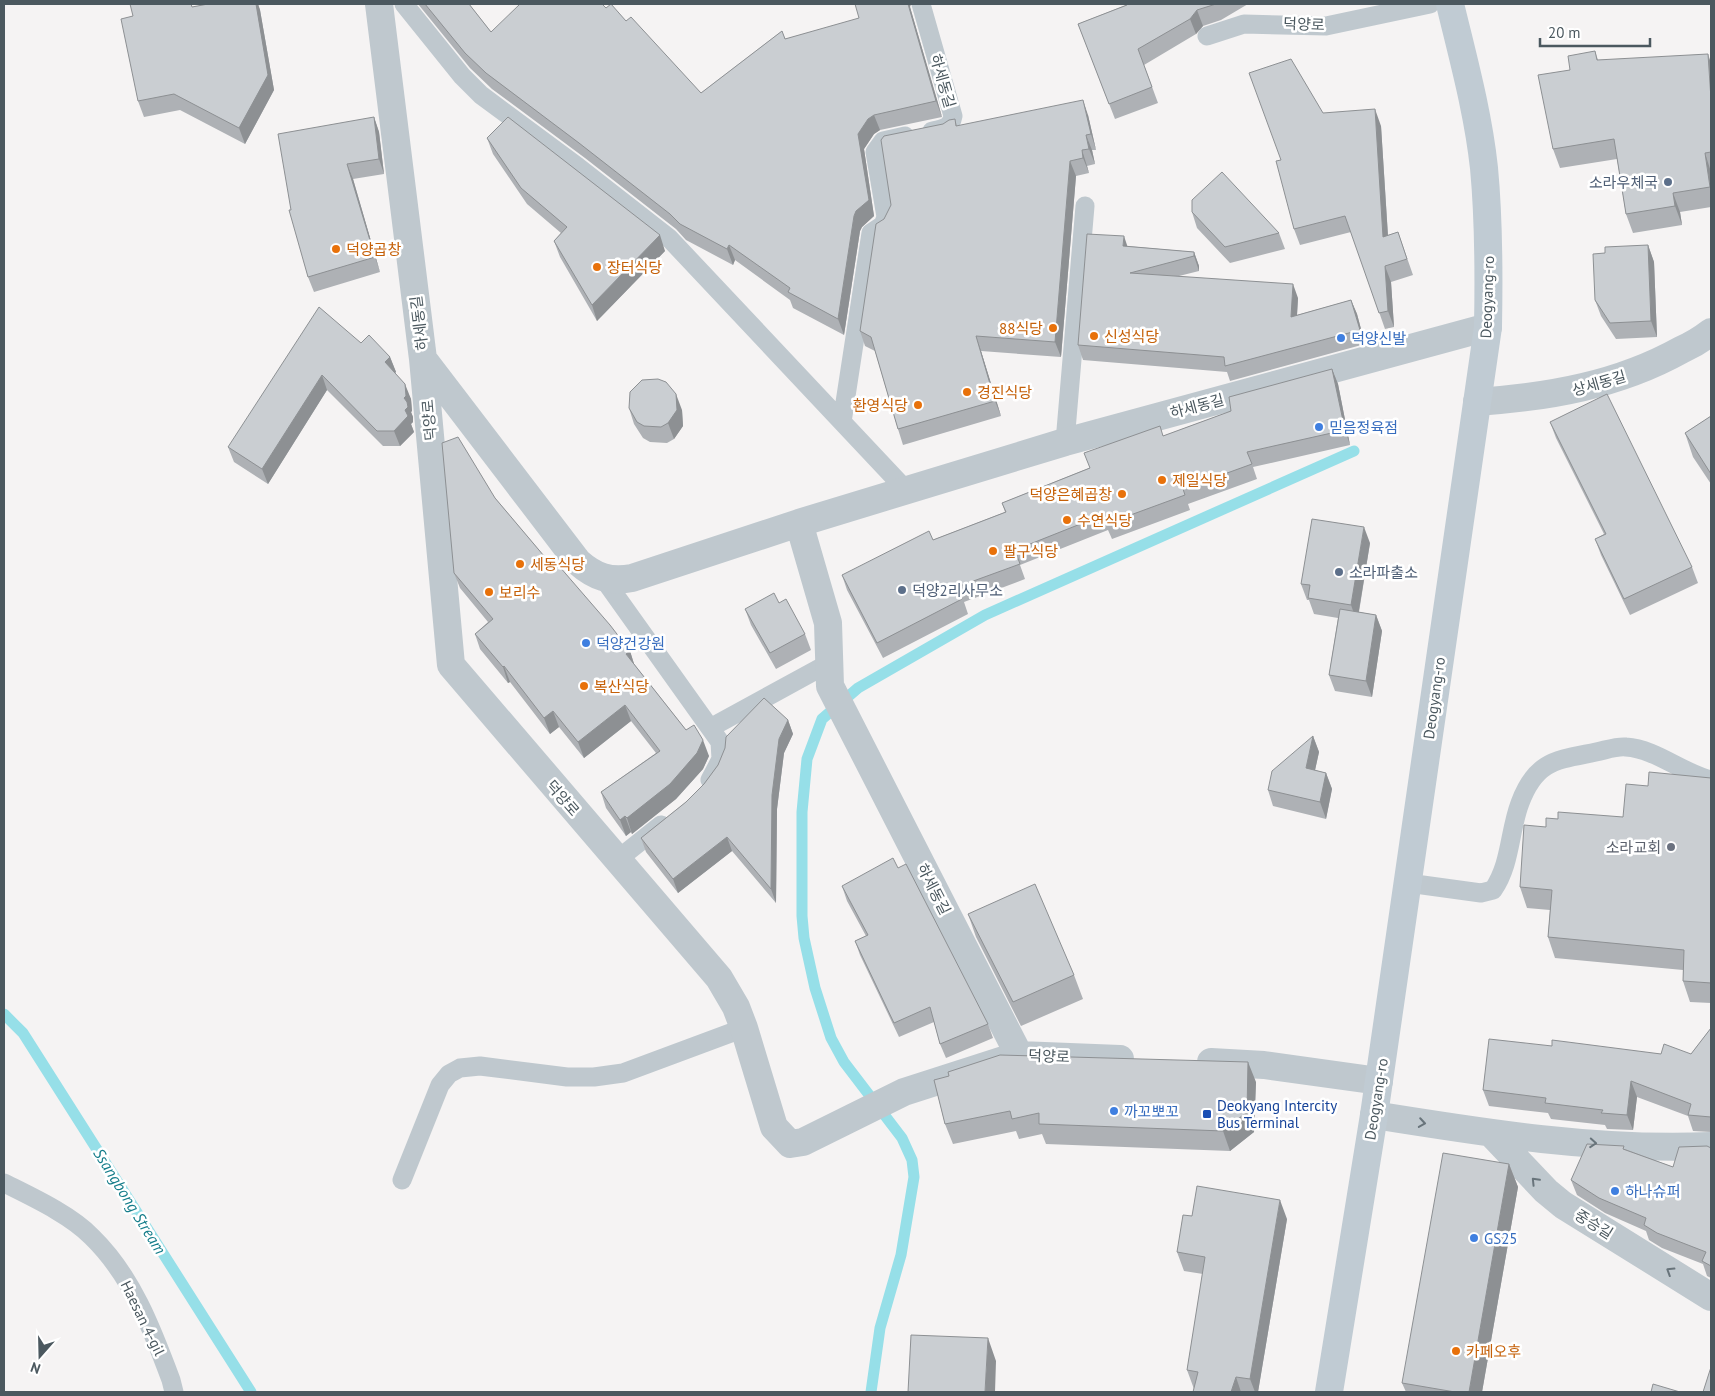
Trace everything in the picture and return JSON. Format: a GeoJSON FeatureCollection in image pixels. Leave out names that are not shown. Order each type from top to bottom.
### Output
{"type":"FeatureCollection","features":[{"type":"Feature","properties":{"kind":"main road","name":"Deogyang-ro"},"geometry":{"type":"LineString","coordinates":[[1329,1392],[1374,1115],[1488,327],[1489,270],[1484,166],[1476,117],[1450,4]]}},
{"type":"Feature","properties":{"kind":"street","name":"하세동길"},"geometry":{"type":"LineString","coordinates":[[379,4],[423,359],[578,562],[590,573],[603,578],[617,581],[632,578],[799,523],[1065,442],[1488,327]]}},
{"type":"Feature","properties":{"kind":"street","name":"상세동길"},"geometry":{"type":"LineString","coordinates":[[1478,402],[1565,393],[1622,377],[1664,360],[1711,332]]}},
{"type":"Feature","properties":{"kind":"street","name":"덕양로"},"geometry":{"type":"LineString","coordinates":[[423,359],[451,664],[719,978],[736,1007],[774,1127],[782,1137],[790,1144],[803,1142],[904,1092],[1019,1055],[1146,1060]]}},
{"type":"Feature","properties":{"kind":"street"},"geometry":{"type":"LineString","coordinates":[[799,523],[828,623],[830,675]]}},
{"type":"Feature","properties":{"kind":"street","name":"하세동길"},"geometry":{"type":"LineString","coordinates":[[830,675],[848,724],[1019,1055]]}},
{"type":"Feature","properties":{"kind":"street"},"geometry":{"type":"LineString","coordinates":[[1186,1062],[1264,1065],[1379,1081]]}},
{"type":"Feature","properties":{"kind":"street"},"geometry":{"type":"LineString","coordinates":[[1374,1115],[1492,1134],[1564,1142],[1665,1148],[1711,1146]]}},
{"type":"Feature","properties":{"kind":"street","name":"중승길"},"geometry":{"type":"LineString","coordinates":[[1492,1134],[1546,1191],[1563,1205],[1711,1297]]}},
{"type":"Feature","properties":{"kind":"lane"},"geometry":{"type":"LineString","coordinates":[[404,4],[456,68],[481,95],[669,238],[907,491]]}},
{"type":"Feature","properties":{"kind":"lane","name":"하세동길"},"geometry":{"type":"LineString","coordinates":[[842,422],[871,233],[883,225],[886,217],[875,152],[883,141],[946,128],[952,124],[953,116],[921,4]]}},
{"type":"Feature","properties":{"kind":"lane","name":"덕양로"},"geometry":{"type":"LineString","coordinates":[[1207,36],[1229,27],[1244,24],[1326,26],[1430,4]]}},
{"type":"Feature","properties":{"kind":"lane"},"geometry":{"type":"LineString","coordinates":[[1065,442],[1085,206]]}},
{"type":"Feature","properties":{"kind":"lane","name":"하세동길"},"geometry":{"type":"LineString","coordinates":[[603,578],[720,742],[722,759],[700,793]]}},
{"type":"Feature","properties":{"kind":"lane"},"geometry":{"type":"LineString","coordinates":[[710,728],[830,675]]}},
{"type":"Feature","properties":{"kind":"lane"},"geometry":{"type":"LineString","coordinates":[[1408,883],[1481,892],[1493,890],[1502,878],[1519,805],[1524,792],[1541,770],[1552,761],[1626,746],[1644,751],[1694,776],[1711,780]]}},
{"type":"Feature","properties":{"kind":"lane"},"geometry":{"type":"LineString","coordinates":[[617,860],[677,812]]}},
{"type":"Feature","properties":{"kind":"lane"},"geometry":{"type":"LineString","coordinates":[[402,1180],[440,1085],[449,1074],[460,1068],[480,1066],[567,1077],[594,1077],[623,1073],[744,1028]]}},
{"type":"Feature","properties":{"kind":"lane","name":"Haesan 4-gil"},"geometry":{"type":"LineString","coordinates":[[4,1183],[60,1213],[92,1236],[120,1272],[142,1309],[171,1380],[174,1392]]}},
{"type":"Feature","properties":{"kind":"building"},"geometry":{"type":"Polygon","coordinates":[[[130,4],[191,4],[192,7],[208,4],[256,4],[268,75],[239,128],[174,94],[138,101],[121,19],[133,16],[130,4]]]}},
{"type":"Feature","properties":{"kind":"building"},"geometry":{"type":"Polygon","coordinates":[[[425,4],[469,4],[491,32],[520,4],[602,4],[606,8],[611,4],[626,21],[631,17],[701,93],[782,31],[785,39],[859,18],[855,4],[908,4],[936,101],[874,115],[868,119],[858,134],[869,200],[856,211],[854,216],[838,319],[788,292],[790,288],[729,245],[727,249],[680,224],[670,214],[579,143],[486,73],[465,53],[425,4]]]}},
{"type":"Feature","properties":{"kind":"building"},"geometry":{"type":"Polygon","coordinates":[[[1127,4],[1216,4],[1197,10],[1190,19],[1138,49],[1152,87],[1109,104],[1078,24],[1127,4]]]}},
{"type":"Feature","properties":{"kind":"building"},"geometry":{"type":"Polygon","coordinates":[[[1595,51],[1597,60],[1708,54],[1711,99],[1711,152],[1705,153],[1710,187],[1673,193],[1675,206],[1626,214],[1614,139],[1553,149],[1538,75],[1570,70],[1568,56],[1595,51]]]}},
{"type":"Feature","properties":{"kind":"building"},"geometry":{"type":"Polygon","coordinates":[[[1291,59],[1323,113],[1375,109],[1383,237],[1398,232],[1407,259],[1385,266],[1388,311],[1379,313],[1345,216],[1294,229],[1276,161],[1281,160],[1249,73],[1291,59]]]}},
{"type":"Feature","properties":{"kind":"building"},"geometry":{"type":"Polygon","coordinates":[[[1083,100],[1091,134],[1086,135],[1089,149],[1082,150],[1083,158],[1070,161],[1055,342],[976,336],[995,401],[898,429],[871,337],[860,331],[876,224],[884,219],[891,205],[881,140],[884,136],[943,124],[949,120],[955,119],[956,126],[1083,100]]]}},
{"type":"Feature","properties":{"kind":"building"},"geometry":{"type":"Polygon","coordinates":[[[374,117],[379,159],[347,164],[375,257],[308,277],[289,210],[291,210],[278,134],[374,117]]]}},
{"type":"Feature","properties":{"kind":"building"},"geometry":{"type":"Polygon","coordinates":[[[508,117],[660,235],[592,305],[554,241],[567,227],[521,188],[487,138],[508,117]]]}},
{"type":"Feature","properties":{"kind":"building"},"geometry":{"type":"Polygon","coordinates":[[[1222,172],[1279,233],[1225,247],[1192,212],[1192,200],[1222,172]]]}},
{"type":"Feature","properties":{"kind":"building"},"geometry":{"type":"Polygon","coordinates":[[[1087,234],[1124,236],[1123,246],[1194,252],[1194,256],[1130,273],[1293,284],[1291,317],[1351,300],[1360,330],[1225,366],[1224,357],[1078,345],[1087,234]]]}},
{"type":"Feature","properties":{"kind":"building"},"geometry":{"type":"Polygon","coordinates":[[[1648,245],[1651,321],[1610,323],[1595,300],[1593,254],[1605,253],[1605,247],[1648,245]]]}},
{"type":"Feature","properties":{"kind":"building"},"geometry":{"type":"Polygon","coordinates":[[[319,307],[361,343],[369,335],[390,357],[385,362],[405,384],[406,396],[404,398],[408,407],[405,410],[408,416],[394,431],[377,431],[322,375],[262,469],[228,447],[319,307]]]}},
{"type":"Feature","properties":{"kind":"building"},"geometry":{"type":"Polygon","coordinates":[[[1332,369],[1345,430],[1247,452],[1252,464],[1183,489],[1185,495],[1106,524],[1103,515],[1015,550],[1020,564],[957,587],[962,599],[877,643],[842,575],[929,531],[933,540],[1006,512],[1002,503],[1090,468],[1084,453],[1160,426],[1163,436],[1231,411],[1229,397],[1332,369]]]}},
{"type":"Feature","properties":{"kind":"building"},"geometry":{"type":"Polygon","coordinates":[[[658,379],[666,382],[676,394],[677,410],[668,423],[661,427],[644,426],[637,422],[629,408],[630,392],[642,380],[658,379]]]}},
{"type":"Feature","properties":{"kind":"building"},"geometry":{"type":"Polygon","coordinates":[[[1607,394],[1692,567],[1624,599],[1595,539],[1606,534],[1550,422],[1607,394]]]}},
{"type":"Feature","properties":{"kind":"building"},"geometry":{"type":"Polygon","coordinates":[[[1711,416],[1711,474],[1685,433],[1711,416]]]}},
{"type":"Feature","properties":{"kind":"building"},"geometry":{"type":"Polygon","coordinates":[[[458,437],[495,498],[555,569],[559,566],[610,625],[630,651],[626,654],[686,730],[694,725],[703,740],[697,753],[670,784],[627,818],[625,816],[620,820],[601,792],[660,751],[625,705],[578,742],[553,711],[544,718],[504,666],[475,634],[493,619],[454,573],[442,443],[458,437]]]}},
{"type":"Feature","properties":{"kind":"building","name":"소라파출소"},"geometry":{"type":"Polygon","coordinates":[[[1312,519],[1364,527],[1351,605],[1308,598],[1310,585],[1301,584],[1312,519]]]}},
{"type":"Feature","properties":{"kind":"building"},"geometry":{"type":"Polygon","coordinates":[[[774,593],[779,603],[786,599],[805,634],[770,653],[745,609],[774,593]]]}},
{"type":"Feature","properties":{"kind":"building"},"geometry":{"type":"Polygon","coordinates":[[[1340,609],[1376,615],[1366,681],[1329,675],[1340,609]]]}},
{"type":"Feature","properties":{"kind":"building"},"geometry":{"type":"Polygon","coordinates":[[[764,698],[788,720],[779,739],[772,795],[771,889],[727,837],[673,879],[641,838],[686,802],[704,784],[718,765],[725,748],[726,737],[764,698]]]}},
{"type":"Feature","properties":{"kind":"building"},"geometry":{"type":"Polygon","coordinates":[[[1313,736],[1306,768],[1326,773],[1320,802],[1268,790],[1272,771],[1313,736]]]}},
{"type":"Feature","properties":{"kind":"building"},"geometry":{"type":"Polygon","coordinates":[[[1649,772],[1711,778],[1711,983],[1683,981],[1684,950],[1548,937],[1552,890],[1520,887],[1524,825],[1546,827],[1546,818],[1558,819],[1558,812],[1623,817],[1626,784],[1648,786],[1649,772]]]}},
{"type":"Feature","properties":{"kind":"building"},"geometry":{"type":"Polygon","coordinates":[[[893,858],[898,868],[906,864],[988,1024],[940,1044],[930,1007],[894,1023],[855,941],[868,935],[842,886],[893,858]]]}},
{"type":"Feature","properties":{"kind":"building"},"geometry":{"type":"Polygon","coordinates":[[[1035,884],[1074,975],[1013,1002],[968,914],[1035,884]]]}},
{"type":"Feature","properties":{"kind":"building"},"geometry":{"type":"Polygon","coordinates":[[[1711,1028],[1711,1117],[1688,1115],[1691,1104],[1631,1081],[1627,1115],[1601,1113],[1603,1110],[1545,1103],[1546,1098],[1483,1090],[1489,1039],[1552,1046],[1552,1040],[1661,1054],[1664,1044],[1691,1054],[1711,1028]]]}},
{"type":"Feature","properties":{"kind":"building"},"geometry":{"type":"Polygon","coordinates":[[[1000,1055],[1248,1062],[1247,1112],[1223,1131],[1039,1124],[1039,1113],[1012,1119],[1010,1111],[945,1124],[934,1080],[949,1076],[948,1072],[1000,1055]]]}},
{"type":"Feature","properties":{"kind":"building"},"geometry":{"type":"Polygon","coordinates":[[[1587,1144],[1624,1146],[1623,1149],[1673,1167],[1679,1147],[1707,1146],[1711,1148],[1711,1266],[1702,1261],[1706,1252],[1657,1233],[1644,1225],[1646,1218],[1599,1198],[1571,1180],[1587,1144]]]}},
{"type":"Feature","properties":{"kind":"building"},"geometry":{"type":"Polygon","coordinates":[[[1443,1153],[1509,1164],[1469,1392],[1455,1392],[1402,1383],[1443,1153]]]}},
{"type":"Feature","properties":{"kind":"building"},"geometry":{"type":"Polygon","coordinates":[[[1197,1186],[1280,1200],[1250,1379],[1236,1377],[1231,1392],[1193,1392],[1198,1372],[1187,1370],[1205,1257],[1177,1252],[1183,1215],[1192,1216],[1197,1186]]]}},
{"type":"Feature","properties":{"kind":"building"},"geometry":{"type":"Polygon","coordinates":[[[911,1335],[988,1338],[985,1392],[908,1392],[911,1335]]]}},
{"type":"Feature","properties":{"kind":"building"},"geometry":{"type":"Polygon","coordinates":[[[1711,1367],[1711,1392],[1703,1392],[1711,1367]]]}},
{"type":"Feature","properties":{"kind":"building"},"geometry":{"type":"Polygon","coordinates":[[[1653,1384],[1680,1392],[1651,1392],[1653,1384]]]}},
{"type":"Feature","properties":{"kind":"waterway"},"geometry":{"type":"LineString","coordinates":[[871,1392],[880,1328],[901,1255],[914,1177],[912,1160],[902,1138],[844,1062],[831,1038],[815,988],[804,938],[802,916],[802,812],[807,759],[822,719],[858,688],[985,615],[1354,451]]}},
{"type":"Feature","properties":{"kind":"waterway","name":"Ssangbong Stream"},"geometry":{"type":"LineString","coordinates":[[4,1014],[23,1033],[251,1392]]}},
{"type":"Feature","properties":{"kind":"place","name":"소라우체국"},"geometry":{"type":"Point","coordinates":[1668,182]}},
{"type":"Feature","properties":{"kind":"place","name":"덕양곱창"},"geometry":{"type":"Point","coordinates":[336,249]}},
{"type":"Feature","properties":{"kind":"place","name":"장터식당"},"geometry":{"type":"Point","coordinates":[597,267]}},
{"type":"Feature","properties":{"kind":"place","name":"88식당"},"geometry":{"type":"Point","coordinates":[1053,328]}},
{"type":"Feature","properties":{"kind":"place","name":"신성식당"},"geometry":{"type":"Point","coordinates":[1094,336]}},
{"type":"Feature","properties":{"kind":"place","name":"덕양신발"},"geometry":{"type":"Point","coordinates":[1341,338]}},
{"type":"Feature","properties":{"kind":"place","name":"경진식당"},"geometry":{"type":"Point","coordinates":[967,392]}},
{"type":"Feature","properties":{"kind":"place","name":"환영식당"},"geometry":{"type":"Point","coordinates":[918,405]}},
{"type":"Feature","properties":{"kind":"place","name":"믿음정육점"},"geometry":{"type":"Point","coordinates":[1319,427]}},
{"type":"Feature","properties":{"kind":"place","name":"제일식당"},"geometry":{"type":"Point","coordinates":[1162,480]}},
{"type":"Feature","properties":{"kind":"place","name":"덕양은혜곱창"},"geometry":{"type":"Point","coordinates":[1122,494]}},
{"type":"Feature","properties":{"kind":"place","name":"수연식당"},"geometry":{"type":"Point","coordinates":[1067,520]}},
{"type":"Feature","properties":{"kind":"place","name":"팔구식당"},"geometry":{"type":"Point","coordinates":[993,551]}},
{"type":"Feature","properties":{"kind":"place","name":"세동식당"},"geometry":{"type":"Point","coordinates":[520,564]}},
{"type":"Feature","properties":{"kind":"place","name":"소라파출소"},"geometry":{"type":"Point","coordinates":[1339,572]}},
{"type":"Feature","properties":{"kind":"place","name":"덕양2리사무소"},"geometry":{"type":"Point","coordinates":[902,590]}},
{"type":"Feature","properties":{"kind":"place","name":"보리수"},"geometry":{"type":"Point","coordinates":[489,592]}},
{"type":"Feature","properties":{"kind":"place","name":"덕양건강원"},"geometry":{"type":"Point","coordinates":[586,643]}},
{"type":"Feature","properties":{"kind":"place","name":"복산식당"},"geometry":{"type":"Point","coordinates":[584,686]}},
{"type":"Feature","properties":{"kind":"place","name":"소라교회"},"geometry":{"type":"Point","coordinates":[1671,847]}},
{"type":"Feature","properties":{"kind":"place","name":"까꼬뽀꼬"},"geometry":{"type":"Point","coordinates":[1114,1111]}},
{"type":"Feature","properties":{"kind":"place","name":"Deokyang Intercity Bus Terminal"},"geometry":{"type":"Point","coordinates":[1207,1114]}},
{"type":"Feature","properties":{"kind":"place","name":"하나슈퍼"},"geometry":{"type":"Point","coordinates":[1615,1191]}},
{"type":"Feature","properties":{"kind":"place","name":"GS25"},"geometry":{"type":"Point","coordinates":[1474,1238]}},
{"type":"Feature","properties":{"kind":"place","name":"카페오후"},"geometry":{"type":"Point","coordinates":[1456,1351]}}]}
